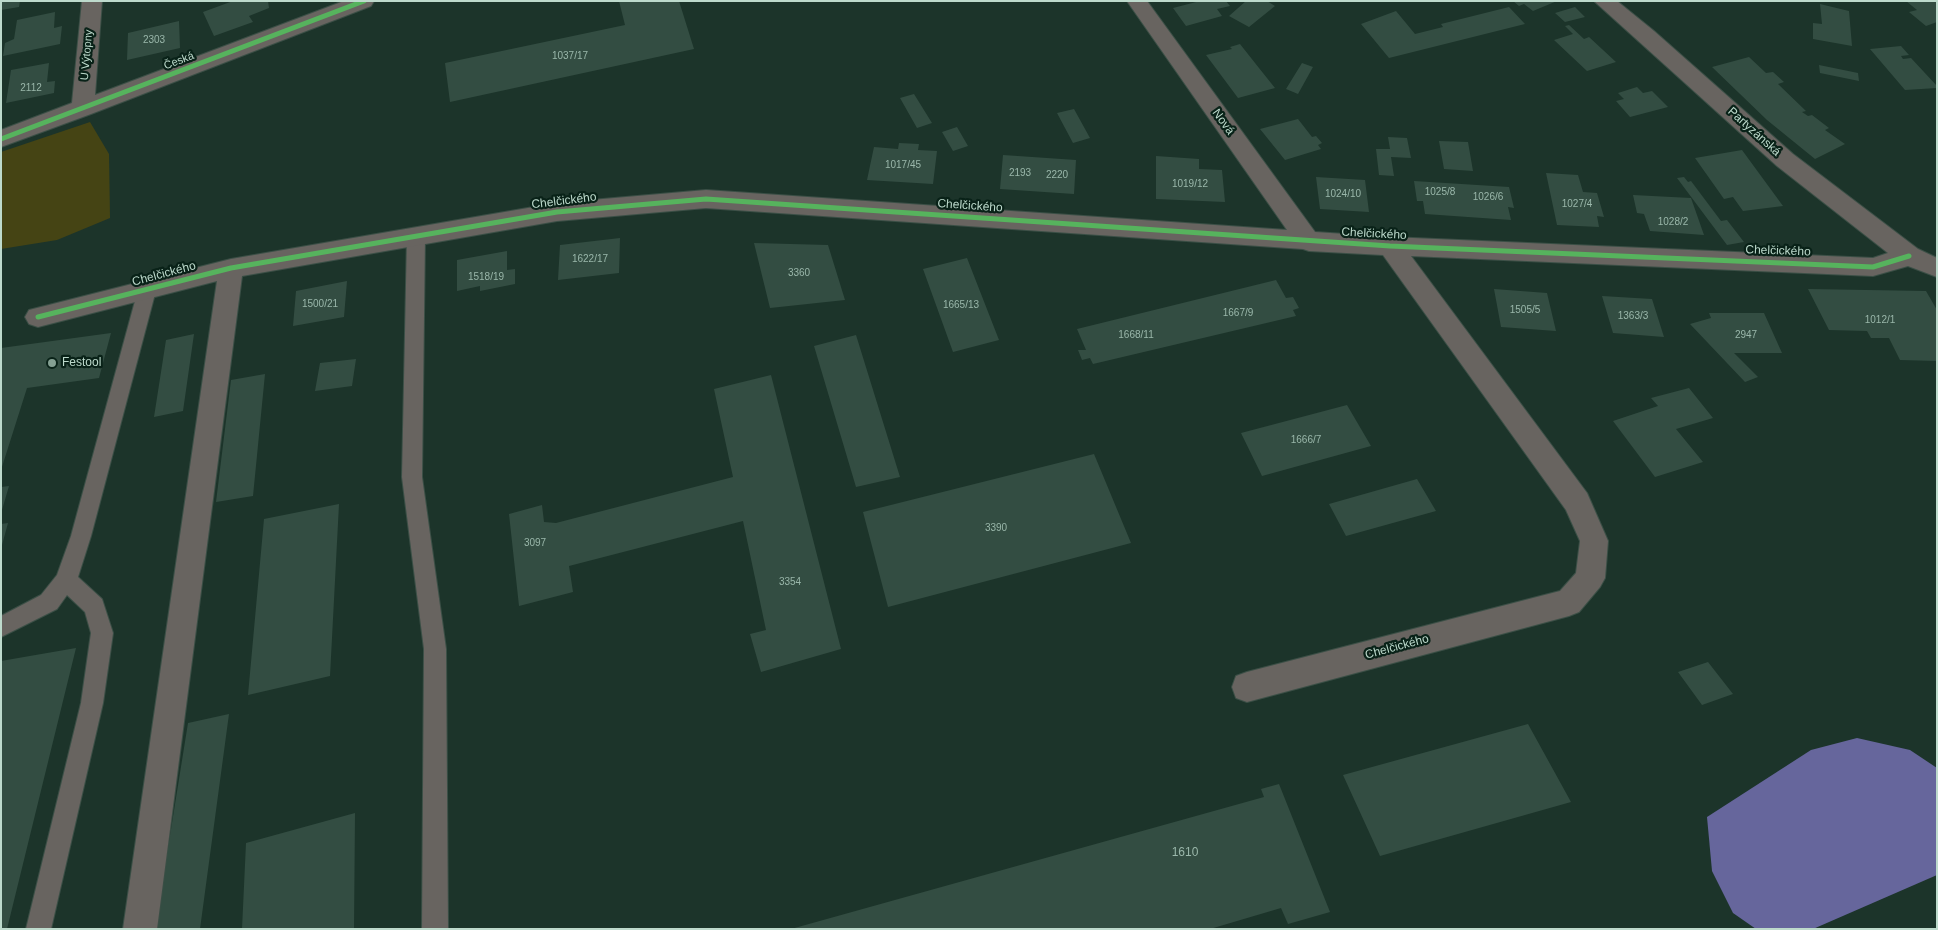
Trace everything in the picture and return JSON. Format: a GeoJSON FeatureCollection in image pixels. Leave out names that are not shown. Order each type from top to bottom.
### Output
{"type":"FeatureCollection","features":[{"type":"Feature","properties":{"kind":"street","name":"U Výtopny"},"geometry":{"type":"LineString","coordinates":[[83,108],[92,1]]}},
{"type":"Feature","properties":{"kind":"street","name":"Česká"},"geometry":{"type":"LineString","coordinates":[[1,139],[364,1]]}},
{"type":"Feature","properties":{"kind":"street","name":"Partyzánská"},"geometry":{"type":"LineString","coordinates":[[1604,1],[1647,36],[1785,160],[1909,256],[1937,268]]}},
{"type":"Feature","properties":{"kind":"street","name":"Nová"},"geometry":{"type":"LineString","coordinates":[[1137,2],[1309,242]]}},
{"type":"Feature","properties":{"kind":"street","name":"Chelčického"},"geometry":{"type":"LineString","coordinates":[[38,317],[231,268],[557,212],[706,198],[1309,242],[1390,246],[1873,267],[1909,256]]}},
{"type":"Feature","properties":{"kind":"street","name":"Chelčického"},"geometry":{"type":"LineString","coordinates":[[1247,687],[1569,602],[1590,578],[1594,541],[1577,502],[1390,246]]}},
{"type":"Feature","properties":{"kind":"street"},"geometry":{"type":"LineString","coordinates":[[140,929],[231,268]]}},
{"type":"Feature","properties":{"kind":"lane"},"geometry":{"type":"LineString","coordinates":[[416,236],[412,477],[435,650],[434,929]]}},
{"type":"Feature","properties":{"kind":"lane"},"geometry":{"type":"LineString","coordinates":[[1,627],[49,602],[66,580],[81,536],[147,290]]}},
{"type":"Feature","properties":{"kind":"lane"},"geometry":{"type":"LineString","coordinates":[[38,929],[92,703],[102,634],[94,606],[66,580]]}},
{"type":"Feature","properties":{"kind":"shaded area"},"geometry":{"type":"Polygon","coordinates":[[[90,122],[109,154],[110,218],[57,240],[1,249],[1,152],[90,122]]]}},
{"type":"Feature","properties":{"kind":"water"},"geometry":{"type":"Polygon","coordinates":[[[1857,738],[1910,750],[1937,768],[1937,875],[1813,929],[1756,929],[1733,913],[1712,871],[1707,817],[1811,750],[1857,738]]]}},
{"type":"Feature","properties":{"kind":"building"},"geometry":{"type":"Polygon","coordinates":[[[1,1],[20,1],[19,7],[1,10],[1,1]]]}},
{"type":"Feature","properties":{"kind":"building"},"geometry":{"type":"Polygon","coordinates":[[[233,1],[268,1],[269,8],[249,16],[253,22],[214,36],[203,12],[233,1]]]}},
{"type":"Feature","properties":{"kind":"building"},"geometry":{"type":"Polygon","coordinates":[[[619,1],[679,1],[694,49],[450,102],[445,63],[625,25],[619,1]]]}},
{"type":"Feature","properties":{"kind":"building"},"geometry":{"type":"Polygon","coordinates":[[[1200,1],[1226,1],[1230,6],[1217,9],[1222,16],[1186,26],[1173,8],[1200,1]]]}},
{"type":"Feature","properties":{"kind":"building"},"geometry":{"type":"Polygon","coordinates":[[[1246,1],[1267,1],[1275,6],[1249,27],[1229,16],[1246,1]]]}},
{"type":"Feature","properties":{"kind":"building"},"geometry":{"type":"Polygon","coordinates":[[[1513,1],[1557,1],[1533,11],[1524,4],[1519,6],[1513,1]]]}},
{"type":"Feature","properties":{"kind":"building"},"geometry":{"type":"Polygon","coordinates":[[[1906,1],[1937,1],[1937,22],[1926,26],[1909,12],[1917,10],[1906,1]]]}},
{"type":"Feature","properties":{"kind":"building"},"geometry":{"type":"Polygon","coordinates":[[[1820,4],[1849,11],[1852,46],[1813,39],[1813,23],[1822,24],[1820,4]]]}},
{"type":"Feature","properties":{"kind":"building"},"geometry":{"type":"Polygon","coordinates":[[[1509,7],[1525,24],[1389,58],[1361,24],[1396,11],[1415,34],[1443,27],[1441,24],[1509,7]]]}},
{"type":"Feature","properties":{"kind":"building"},"geometry":{"type":"Polygon","coordinates":[[[1575,7],[1585,17],[1565,22],[1555,13],[1575,7]]]}},
{"type":"Feature","properties":{"kind":"building"},"geometry":{"type":"Polygon","coordinates":[[[55,12],[54,28],[62,26],[60,44],[3,56],[5,43],[14,39],[17,20],[55,12]]]}},
{"type":"Feature","properties":{"kind":"building"},"geometry":{"type":"Polygon","coordinates":[[[179,21],[180,48],[127,60],[128,33],[179,21]]]}},
{"type":"Feature","properties":{"kind":"building"},"geometry":{"type":"Polygon","coordinates":[[[1569,25],[1584,39],[1589,37],[1616,62],[1587,71],[1554,40],[1573,34],[1565,26],[1569,25]]]}},
{"type":"Feature","properties":{"kind":"building"},"geometry":{"type":"Polygon","coordinates":[[[1240,44],[1275,88],[1238,98],[1206,55],[1232,49],[1230,47],[1240,44]]]}},
{"type":"Feature","properties":{"kind":"building"},"geometry":{"type":"Polygon","coordinates":[[[1901,46],[1909,55],[1901,56],[1903,59],[1911,58],[1937,88],[1905,90],[1870,49],[1901,46]]]}},
{"type":"Feature","properties":{"kind":"building"},"geometry":{"type":"Polygon","coordinates":[[[1749,57],[1766,73],[1773,72],[1784,82],[1778,84],[1806,111],[1802,112],[1808,116],[1812,115],[1829,128],[1825,130],[1845,144],[1815,159],[1767,120],[1712,67],[1749,57]]]}},
{"type":"Feature","properties":{"kind":"building"},"geometry":{"type":"Polygon","coordinates":[[[49,63],[47,82],[55,81],[54,93],[6,103],[11,70],[49,63]]]}},
{"type":"Feature","properties":{"kind":"building"},"geometry":{"type":"Polygon","coordinates":[[[1302,63],[1313,67],[1298,94],[1286,89],[1302,63]]]}},
{"type":"Feature","properties":{"kind":"building"},"geometry":{"type":"Polygon","coordinates":[[[1819,65],[1858,73],[1859,81],[1820,73],[1819,65]]]}},
{"type":"Feature","properties":{"kind":"building"},"geometry":{"type":"Polygon","coordinates":[[[1637,87],[1643,93],[1652,91],[1668,107],[1630,117],[1616,101],[1624,99],[1618,93],[1637,87]]]}},
{"type":"Feature","properties":{"kind":"building"},"geometry":{"type":"Polygon","coordinates":[[[914,94],[932,123],[917,128],[900,98],[914,94]]]}},
{"type":"Feature","properties":{"kind":"building"},"geometry":{"type":"Polygon","coordinates":[[[1074,109],[1090,138],[1073,143],[1057,113],[1074,109]]]}},
{"type":"Feature","properties":{"kind":"building"},"geometry":{"type":"Polygon","coordinates":[[[1298,119],[1312,137],[1316,136],[1322,143],[1318,145],[1321,149],[1285,160],[1260,129],[1298,119]]]}},
{"type":"Feature","properties":{"kind":"building"},"geometry":{"type":"Polygon","coordinates":[[[957,127],[968,146],[953,151],[942,132],[957,127]]]}},
{"type":"Feature","properties":{"kind":"building"},"geometry":{"type":"Polygon","coordinates":[[[1388,137],[1407,138],[1411,158],[1391,157],[1394,176],[1379,175],[1376,149],[1390,149],[1388,137]]]}},
{"type":"Feature","properties":{"kind":"building"},"geometry":{"type":"Polygon","coordinates":[[[1439,141],[1468,142],[1473,171],[1444,169],[1439,141]]]}},
{"type":"Feature","properties":{"kind":"building"},"geometry":{"type":"Polygon","coordinates":[[[899,143],[919,144],[918,150],[937,151],[933,184],[867,180],[874,147],[898,149],[899,143]]]}},
{"type":"Feature","properties":{"kind":"building"},"geometry":{"type":"Polygon","coordinates":[[[1742,150],[1783,206],[1743,211],[1733,197],[1724,199],[1695,158],[1742,150]]]}},
{"type":"Feature","properties":{"kind":"building"},"geometry":{"type":"Polygon","coordinates":[[[1003,155],[1076,160],[1074,194],[1000,189],[1003,155]]]}},
{"type":"Feature","properties":{"kind":"building"},"geometry":{"type":"Polygon","coordinates":[[[1156,156],[1199,159],[1199,169],[1222,170],[1225,202],[1156,199],[1156,156]]]}},
{"type":"Feature","properties":{"kind":"building"},"geometry":{"type":"Polygon","coordinates":[[[1546,173],[1578,175],[1583,192],[1597,193],[1604,217],[1597,216],[1599,227],[1557,225],[1546,173]]]}},
{"type":"Feature","properties":{"kind":"building"},"geometry":{"type":"Polygon","coordinates":[[[1316,177],[1365,180],[1369,212],[1320,209],[1316,177]]]}},
{"type":"Feature","properties":{"kind":"building"},"geometry":{"type":"Polygon","coordinates":[[[1684,177],[1688,182],[1691,181],[1721,221],[1727,220],[1744,242],[1727,245],[1677,178],[1684,177]]]}},
{"type":"Feature","properties":{"kind":"building"},"geometry":{"type":"Polygon","coordinates":[[[1414,181],[1509,187],[1514,208],[1508,207],[1511,220],[1425,214],[1423,201],[1417,201],[1414,181]]]}},
{"type":"Feature","properties":{"kind":"building"},"geometry":{"type":"Polygon","coordinates":[[[1633,195],[1691,198],[1704,235],[1650,231],[1644,214],[1637,213],[1633,195]]]}},
{"type":"Feature","properties":{"kind":"building"},"geometry":{"type":"Polygon","coordinates":[[[620,238],[619,273],[558,280],[560,245],[620,238]]]}},
{"type":"Feature","properties":{"kind":"building"},"geometry":{"type":"Polygon","coordinates":[[[754,243],[828,245],[845,300],[770,308],[754,243]]]}},
{"type":"Feature","properties":{"kind":"building"},"geometry":{"type":"Polygon","coordinates":[[[507,251],[507,270],[515,269],[515,284],[480,291],[480,286],[457,291],[457,260],[507,251]]]}},
{"type":"Feature","properties":{"kind":"building"},"geometry":{"type":"Polygon","coordinates":[[[967,258],[999,340],[953,352],[923,269],[967,258]]]}},
{"type":"Feature","properties":{"kind":"building"},"geometry":{"type":"Polygon","coordinates":[[[1276,280],[1286,298],[1293,297],[1299,308],[1293,310],[1296,316],[1093,364],[1090,358],[1082,360],[1078,350],[1086,350],[1077,329],[1276,280]]]}},
{"type":"Feature","properties":{"kind":"building"},"geometry":{"type":"Polygon","coordinates":[[[347,281],[344,317],[293,326],[296,291],[347,281]]]}},
{"type":"Feature","properties":{"kind":"building"},"geometry":{"type":"Polygon","coordinates":[[[1494,289],[1547,293],[1556,331],[1501,327],[1494,289]]]}},
{"type":"Feature","properties":{"kind":"building"},"geometry":{"type":"Polygon","coordinates":[[[1808,289],[1926,291],[1937,310],[1937,361],[1900,360],[1889,338],[1871,338],[1867,331],[1829,330],[1808,289]]]}},
{"type":"Feature","properties":{"kind":"building"},"geometry":{"type":"Polygon","coordinates":[[[1602,296],[1652,299],[1664,337],[1613,333],[1602,296]]]}},
{"type":"Feature","properties":{"kind":"building"},"geometry":{"type":"Polygon","coordinates":[[[1709,313],[1764,313],[1782,353],[1734,353],[1758,377],[1745,382],[1690,324],[1711,318],[1709,313]]]}},
{"type":"Feature","properties":{"kind":"building","name":"Festool"},"geometry":{"type":"Polygon","coordinates":[[[111,333],[99,378],[27,388],[1,470],[1,348],[111,333]]]}},
{"type":"Feature","properties":{"kind":"building"},"geometry":{"type":"Polygon","coordinates":[[[194,334],[183,411],[154,417],[166,340],[194,334]]]}},
{"type":"Feature","properties":{"kind":"building"},"geometry":{"type":"Polygon","coordinates":[[[856,335],[900,477],[856,487],[814,346],[856,335]]]}},
{"type":"Feature","properties":{"kind":"building"},"geometry":{"type":"Polygon","coordinates":[[[356,359],[352,386],[315,391],[320,363],[356,359]]]}},
{"type":"Feature","properties":{"kind":"building"},"geometry":{"type":"Polygon","coordinates":[[[265,374],[253,496],[216,502],[231,380],[265,374]]]}},
{"type":"Feature","properties":{"kind":"building"},"geometry":{"type":"Polygon","coordinates":[[[771,375],[841,649],[761,672],[750,634],[766,630],[743,521],[569,566],[573,592],[519,606],[509,514],[542,505],[544,522],[556,523],[733,477],[714,389],[771,375]]]}},
{"type":"Feature","properties":{"kind":"building"},"geometry":{"type":"Polygon","coordinates":[[[1689,388],[1713,418],[1676,429],[1703,462],[1655,477],[1613,421],[1658,406],[1651,398],[1689,388]]]}},
{"type":"Feature","properties":{"kind":"building"},"geometry":{"type":"Polygon","coordinates":[[[1347,405],[1371,446],[1262,476],[1241,433],[1347,405]]]}},
{"type":"Feature","properties":{"kind":"building"},"geometry":{"type":"Polygon","coordinates":[[[1094,454],[1131,543],[888,607],[863,512],[1094,454]]]}},
{"type":"Feature","properties":{"kind":"building"},"geometry":{"type":"Polygon","coordinates":[[[1417,479],[1436,511],[1346,536],[1329,504],[1417,479]]]}},
{"type":"Feature","properties":{"kind":"building"},"geometry":{"type":"Polygon","coordinates":[[[9,486],[2,510],[1,510],[1,487],[9,486]]]}},
{"type":"Feature","properties":{"kind":"building"},"geometry":{"type":"Polygon","coordinates":[[[339,504],[330,676],[248,695],[264,519],[339,504]]]}},
{"type":"Feature","properties":{"kind":"building"},"geometry":{"type":"Polygon","coordinates":[[[8,523],[2,545],[1,545],[1,524],[8,523]]]}},
{"type":"Feature","properties":{"kind":"building"},"geometry":{"type":"Polygon","coordinates":[[[76,648],[7,929],[1,929],[1,661],[76,648]]]}},
{"type":"Feature","properties":{"kind":"building"},"geometry":{"type":"Polygon","coordinates":[[[1708,662],[1733,694],[1702,705],[1678,672],[1708,662]]]}},
{"type":"Feature","properties":{"kind":"building"},"geometry":{"type":"Polygon","coordinates":[[[229,714],[200,929],[155,929],[188,723],[229,714]]]}},
{"type":"Feature","properties":{"kind":"building"},"geometry":{"type":"Polygon","coordinates":[[[1528,724],[1571,802],[1380,856],[1343,775],[1528,724]]]}},
{"type":"Feature","properties":{"kind":"building"},"geometry":{"type":"Polygon","coordinates":[[[1279,784],[1330,912],[1288,924],[1281,908],[1210,929],[791,929],[1264,797],[1261,789],[1279,784]]]}},
{"type":"Feature","properties":{"kind":"building"},"geometry":{"type":"Polygon","coordinates":[[[355,813],[354,929],[242,929],[246,843],[355,813]]]}},
{"type":"Feature","properties":{"kind":"cycle path"},"geometry":{"type":"LineString","coordinates":[[1,139],[364,1]]}},
{"type":"Feature","properties":{"kind":"cycle path"},"geometry":{"type":"LineString","coordinates":[[38,317],[231,268],[557,212],[706,199],[1390,246],[1873,267],[1909,256]]}},
{"type":"Feature","properties":{"kind":"place","name":"Festool"},"geometry":{"type":"Point","coordinates":[52,363]}}]}
